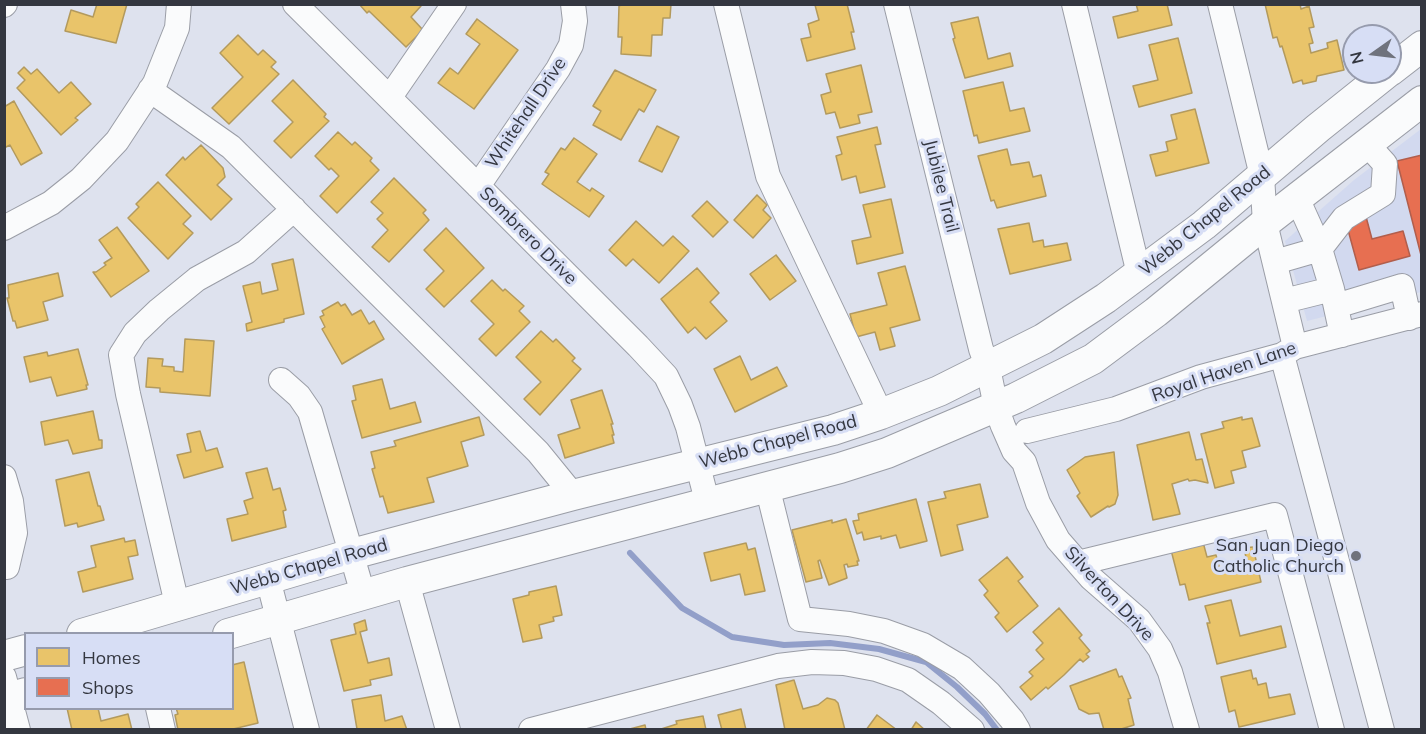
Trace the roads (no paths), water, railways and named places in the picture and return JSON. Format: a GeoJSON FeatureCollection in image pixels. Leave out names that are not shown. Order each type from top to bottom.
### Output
{"type":"FeatureCollection","features":[{"type":"Feature","properties":{"kind":"main road","name":"Webb Chapel Road"},"geometry":{"type":"LineString","coordinates":[[1402,61],[1422,46]]}},
{"type":"Feature","properties":{"kind":"main road","name":"Webb Chapel Road"},"geometry":{"type":"LineString","coordinates":[[85,632],[352,554],[833,429],[881,414],[939,391],[1043,339],[1107,298],[1204,225],[1373,84]]}},
{"type":"Feature","properties":{"kind":"main road"},"geometry":{"type":"LineString","coordinates":[[232,632],[363,594],[887,453],[1006,403],[1094,359],[1422,101]]}},
{"type":"Feature","properties":{"kind":"main road"},"geometry":{"type":"LineString","coordinates":[[4,656],[24,651]]}},
{"type":"Feature","properties":{"kind":"street"},"geometry":{"type":"LineString","coordinates":[[4,228],[51,203],[81,178],[117,141],[150,90],[177,28],[179,4]]}},
{"type":"Feature","properties":{"kind":"street","name":"Sombrero Drive"},"geometry":{"type":"LineString","coordinates":[[295,4],[666,376],[684,416],[707,501]]}},
{"type":"Feature","properties":{"kind":"street"},"geometry":{"type":"LineString","coordinates":[[390,97],[454,4]]}},
{"type":"Feature","properties":{"kind":"street","name":"Whitehall Drive"},"geometry":{"type":"LineString","coordinates":[[478,186],[558,69],[571,45],[575,21],[573,4]]}},
{"type":"Feature","properties":{"kind":"street"},"geometry":{"type":"LineString","coordinates":[[726,4],[768,176],[881,414]]}},
{"type":"Feature","properties":{"kind":"street","name":"Jubilee Trail"},"geometry":{"type":"LineString","coordinates":[[896,4],[981,349],[988,368]]}},
{"type":"Feature","properties":{"kind":"street"},"geometry":{"type":"LineString","coordinates":[[1074,4],[1139,274]]}},
{"type":"Feature","properties":{"kind":"street"},"geometry":{"type":"LineString","coordinates":[[1220,4],[1262,176],[1265,223],[1284,301],[1288,351],[1383,729]]}},
{"type":"Feature","properties":{"kind":"street"},"geometry":{"type":"LineString","coordinates":[[150,90],[231,147],[538,452],[573,495]]}},
{"type":"Feature","properties":{"kind":"street"},"geometry":{"type":"LineString","coordinates":[[1275,262],[1320,249],[1344,218],[1383,194],[1386,164],[1367,144]]}},
{"type":"Feature","properties":{"kind":"street"},"geometry":{"type":"LineString","coordinates":[[1297,198],[1320,249],[1342,335]]}},
{"type":"Feature","properties":{"kind":"street"},"geometry":{"type":"LineString","coordinates":[[177,604],[121,355],[135,333],[159,310],[197,279],[246,252],[294,208]]}},
{"type":"Feature","properties":{"kind":"street"},"geometry":{"type":"LineString","coordinates":[[1284,301],[1334,297],[1412,284],[1415,316]]}},
{"type":"Feature","properties":{"kind":"street","name":"Royal Haven Lane"},"geometry":{"type":"LineString","coordinates":[[1027,431],[1116,409],[1202,377],[1342,335],[1415,316]]}},
{"type":"Feature","properties":{"kind":"street","name":"Silverton Drive"},"geometry":{"type":"LineString","coordinates":[[988,368],[1006,403],[1014,451],[1024,462],[1038,503],[1058,540],[1091,578],[1139,620],[1160,649],[1170,672],[1186,729]]}},
{"type":"Feature","properties":{"kind":"street"},"geometry":{"type":"LineString","coordinates":[[281,380],[299,396],[310,412],[363,594]]}},
{"type":"Feature","properties":{"kind":"street","name":"Silverton Drive"},"geometry":{"type":"LineString","coordinates":[[1006,403],[1023,414],[1027,431],[1024,462]]}},
{"type":"Feature","properties":{"kind":"street"},"geometry":{"type":"LineString","coordinates":[[4,477],[11,501],[15,533],[7,567]]}},
{"type":"Feature","properties":{"kind":"street"},"geometry":{"type":"LineString","coordinates":[[767,486],[800,619],[849,624],[884,631],[923,645],[962,668],[989,693],[1018,729]]}},
{"type":"Feature","properties":{"kind":"street"},"geometry":{"type":"LineString","coordinates":[[1078,562],[1275,515],[1332,729]]}},
{"type":"Feature","properties":{"kind":"street"},"geometry":{"type":"LineString","coordinates":[[268,579],[307,729]]}},
{"type":"Feature","properties":{"kind":"street"},"geometry":{"type":"LineString","coordinates":[[407,582],[448,729]]}},
{"type":"Feature","properties":{"kind":"street"},"geometry":{"type":"LineString","coordinates":[[531,729],[778,666],[812,662],[844,663],[876,669],[908,680],[972,729]]}},
{"type":"Feature","properties":{"kind":"street"},"geometry":{"type":"LineString","coordinates":[[11,692],[18,729]]}},
{"type":"Feature","properties":{"kind":"street"},"geometry":{"type":"LineString","coordinates":[[158,710],[163,729]]}},
{"type":"Feature","properties":{"kind":"waterway"},"geometry":{"type":"LineString","coordinates":[[630,553],[682,608],[732,637],[784,645],[830,643],[879,649],[926,662],[957,687],[985,714],[997,730]]}},
{"type":"Feature","properties":{"kind":"place","name":"San Juan Diego Catholic Church"},"geometry":{"type":"Point","coordinates":[1356,556]}}]}
